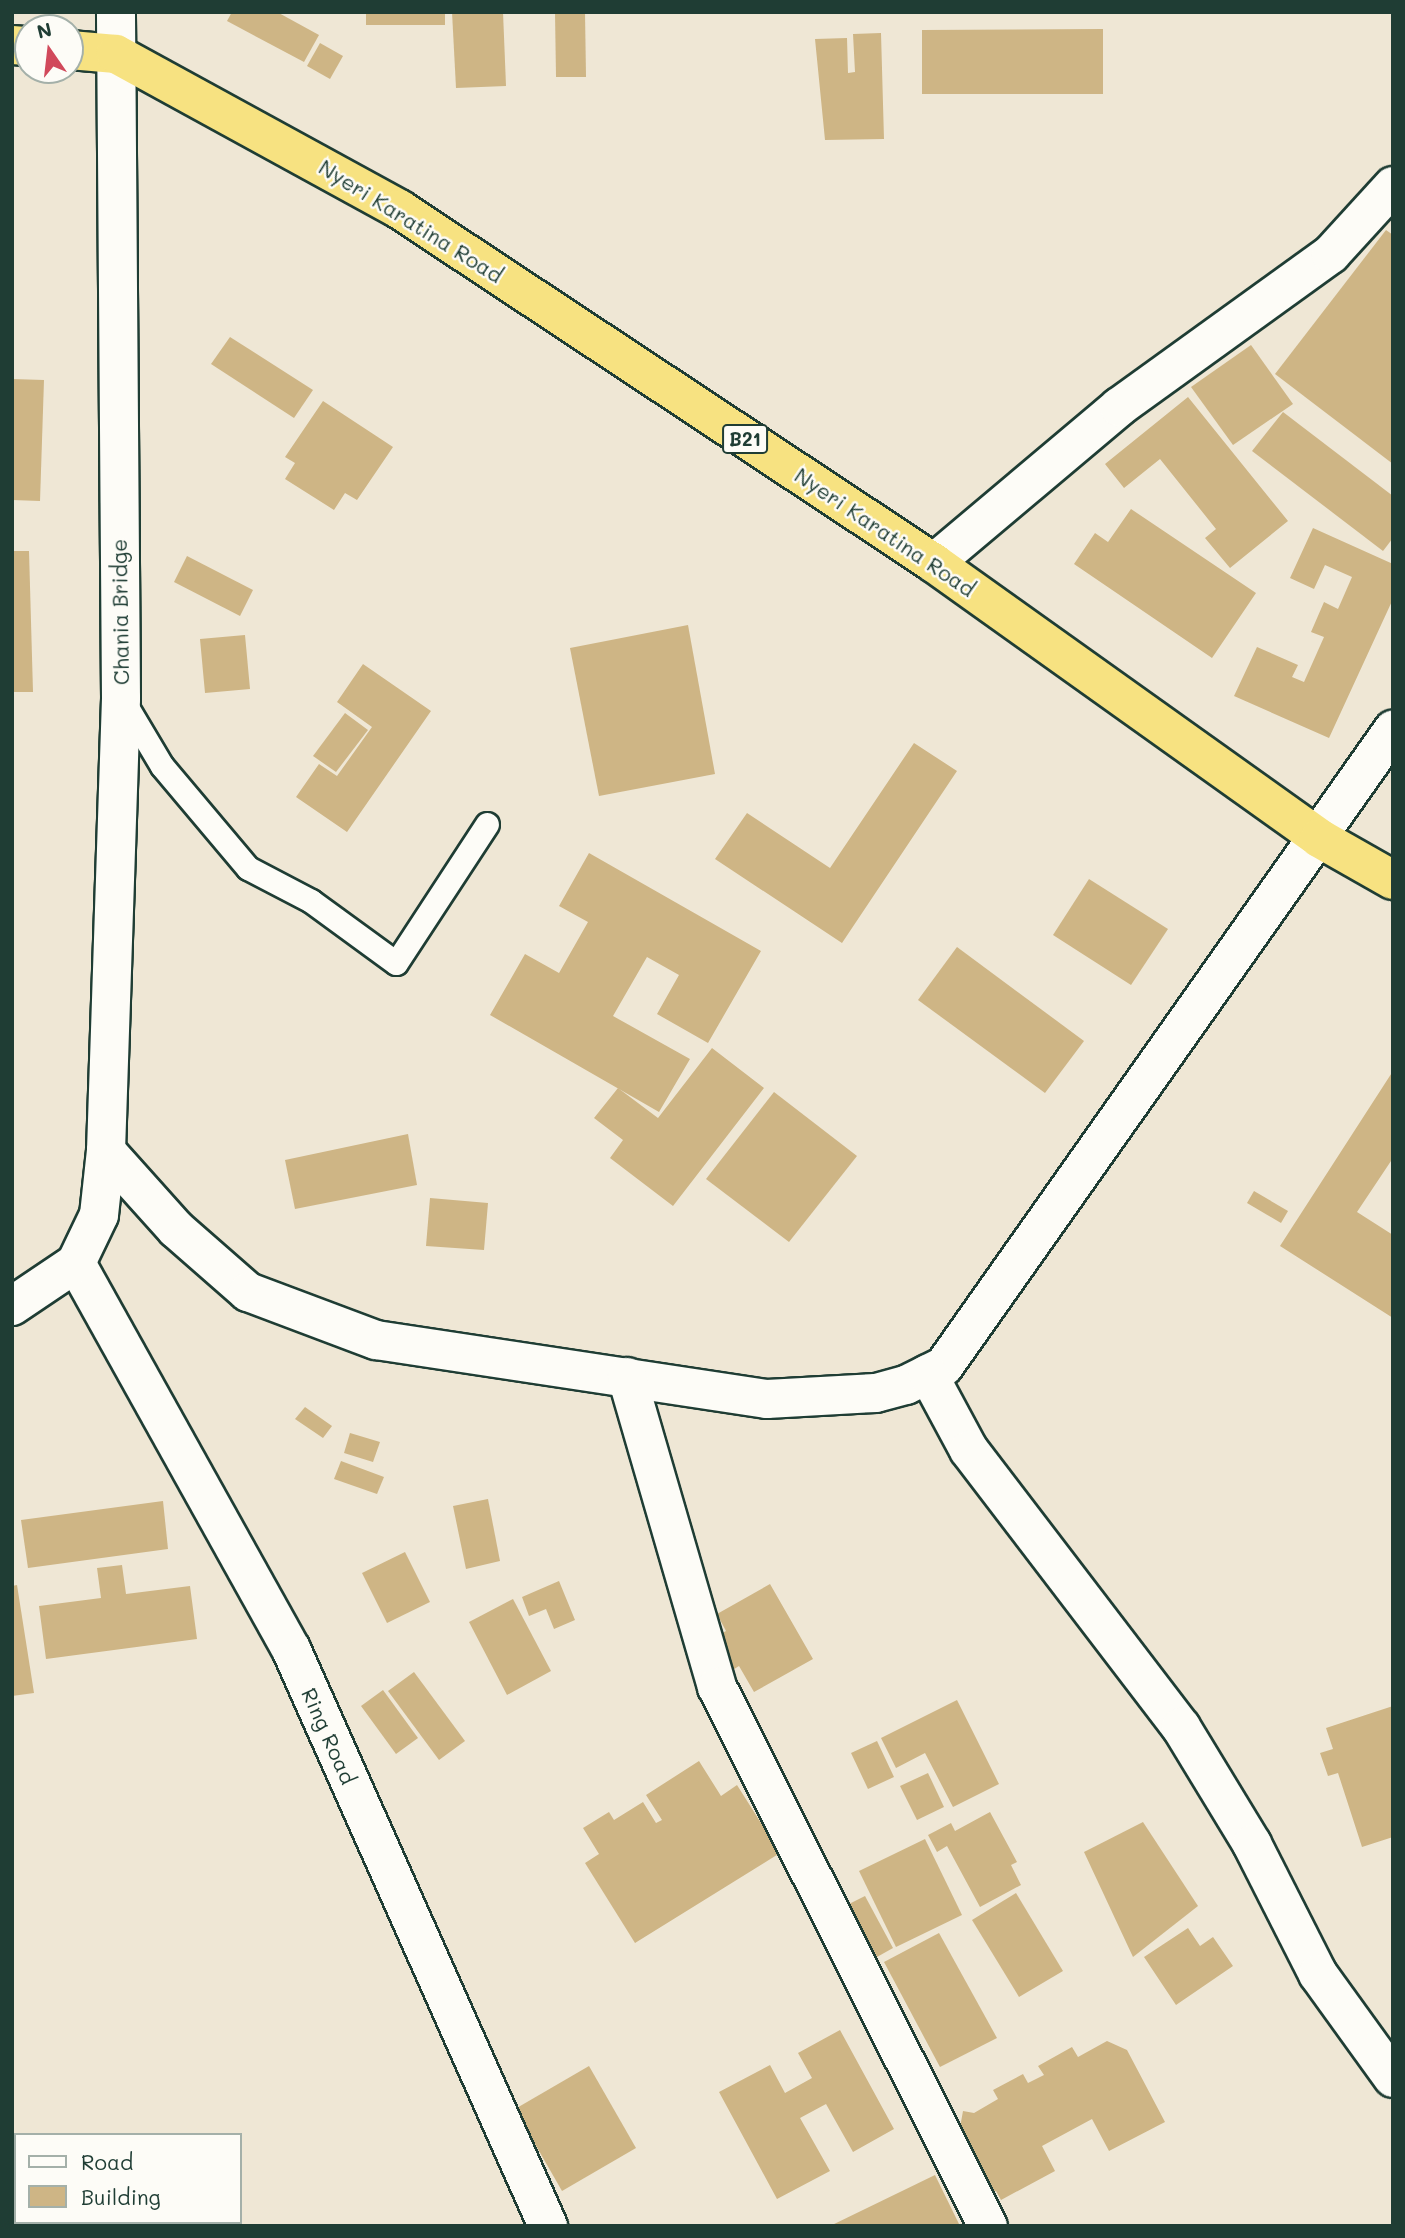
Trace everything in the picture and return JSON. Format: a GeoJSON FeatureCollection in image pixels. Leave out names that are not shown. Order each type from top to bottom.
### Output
{"type":"FeatureCollection","features":[{"type":"Feature","properties":{"kind":"highway","name":"Nyeri Karatina Road"},"geometry":{"type":"LineString","coordinates":[[84,51],[116,54],[399,209],[934,563],[1319,838],[1393,880]]}},
{"type":"Feature","properties":{"kind":"street","name":"Chania Bridge"},"geometry":{"type":"LineString","coordinates":[[116,12],[121,698]]}},
{"type":"Feature","properties":{"kind":"street"},"geometry":{"type":"LineString","coordinates":[[934,563],[1119,407],[1331,254],[1393,186]]}},
{"type":"Feature","properties":{"kind":"street"},"geometry":{"type":"LineString","coordinates":[[12,1306],[76,1263],[99,1215],[106,1151],[121,698]]}},
{"type":"Feature","properties":{"kind":"street"},"geometry":{"type":"LineString","coordinates":[[106,1151],[176,1229],[248,1292],[376,1340],[767,1399],[876,1393],[944,1366],[1393,730]]}},
{"type":"Feature","properties":{"kind":"street","name":"Ring Road"},"geometry":{"type":"LineString","coordinates":[[76,1263],[291,1649],[548,2226]]}},
{"type":"Feature","properties":{"kind":"street"},"geometry":{"type":"LineString","coordinates":[[928,1374],[969,1450],[1181,1727],[1252,1844],[1318,1974],[1393,2078]]}},
{"type":"Feature","properties":{"kind":"street"},"geometry":{"type":"LineString","coordinates":[[627,1377],[717,1687],[988,2226]]}},
{"type":"Feature","properties":{"kind":"lane","name":"Chania Bridge"},"geometry":{"type":"LineString","coordinates":[[121,698],[162,766],[248,868],[312,901],[396,963],[487,824]]}},
{"type":"Feature","properties":{"kind":"building"},"geometry":{"type":"Polygon","coordinates":[[[232,12],[277,12],[319,35],[304,62],[227,21],[232,12]]]}},
{"type":"Feature","properties":{"kind":"building"},"geometry":{"type":"Polygon","coordinates":[[[366,12],[445,12],[445,25],[366,25],[366,12]]]}},
{"type":"Feature","properties":{"kind":"building"},"geometry":{"type":"Polygon","coordinates":[[[452,12],[503,12],[506,86],[456,88],[452,12]]]}},
{"type":"Feature","properties":{"kind":"building"},"geometry":{"type":"Polygon","coordinates":[[[555,12],[585,12],[586,77],[556,77],[555,12]]]}},
{"type":"Feature","properties":{"kind":"building"},"geometry":{"type":"Polygon","coordinates":[[[1103,29],[1103,94],[922,94],[922,30],[1103,29]]]}},
{"type":"Feature","properties":{"kind":"building"},"geometry":{"type":"Polygon","coordinates":[[[881,33],[884,139],[825,140],[815,39],[847,38],[848,73],[855,72],[853,34],[881,33]]]}},
{"type":"Feature","properties":{"kind":"building"},"geometry":{"type":"Polygon","coordinates":[[[320,43],[343,56],[330,79],[307,66],[320,43]]]}},
{"type":"Feature","properties":{"kind":"building"},"geometry":{"type":"Polygon","coordinates":[[[1386,230],[1393,235],[1393,464],[1275,374],[1386,230]]]}},
{"type":"Feature","properties":{"kind":"building"},"geometry":{"type":"Polygon","coordinates":[[[230,337],[313,390],[294,418],[211,364],[230,337]]]}},
{"type":"Feature","properties":{"kind":"building"},"geometry":{"type":"Polygon","coordinates":[[[1251,345],[1293,404],[1233,445],[1191,387],[1251,345]]]}},
{"type":"Feature","properties":{"kind":"building"},"geometry":{"type":"Polygon","coordinates":[[[12,379],[44,380],[40,501],[12,500],[12,379]]]}},
{"type":"Feature","properties":{"kind":"building"},"geometry":{"type":"Polygon","coordinates":[[[1188,397],[1288,521],[1230,568],[1205,538],[1216,529],[1160,459],[1124,488],[1105,464],[1188,397]]]}},
{"type":"Feature","properties":{"kind":"building"},"geometry":{"type":"Polygon","coordinates":[[[323,401],[393,447],[357,500],[345,493],[334,510],[285,479],[295,463],[285,457],[323,401]]]}},
{"type":"Feature","properties":{"kind":"building"},"geometry":{"type":"Polygon","coordinates":[[[1283,412],[1393,496],[1393,538],[1383,551],[1252,451],[1283,412]]]}},
{"type":"Feature","properties":{"kind":"building"},"geometry":{"type":"Polygon","coordinates":[[[1131,509],[1256,593],[1212,658],[1074,564],[1095,533],[1108,542],[1131,509]]]}},
{"type":"Feature","properties":{"kind":"building"},"geometry":{"type":"Polygon","coordinates":[[[1313,528],[1393,564],[1393,599],[1329,738],[1234,696],[1257,647],[1298,665],[1292,677],[1304,682],[1324,637],[1311,632],[1324,602],[1338,609],[1352,577],[1325,565],[1314,589],[1290,578],[1313,528]]]}},
{"type":"Feature","properties":{"kind":"building"},"geometry":{"type":"Polygon","coordinates":[[[12,551],[29,551],[33,692],[12,692],[12,551]]]}},
{"type":"Feature","properties":{"kind":"building"},"geometry":{"type":"Polygon","coordinates":[[[187,556],[253,590],[240,616],[174,582],[187,556]]]}},
{"type":"Feature","properties":{"kind":"building"},"geometry":{"type":"Polygon","coordinates":[[[688,625],[715,774],[599,796],[570,648],[688,625]]]}},
{"type":"Feature","properties":{"kind":"building"},"geometry":{"type":"Polygon","coordinates":[[[245,635],[250,689],[205,693],[200,639],[245,635]]]}},
{"type":"Feature","properties":{"kind":"building"},"geometry":{"type":"Polygon","coordinates":[[[363,664],[431,711],[347,832],[296,797],[319,764],[337,776],[372,727],[337,702],[363,664]]]}},
{"type":"Feature","properties":{"kind":"building"},"geometry":{"type":"Polygon","coordinates":[[[345,713],[368,730],[336,772],[313,756],[345,713]]]}},
{"type":"Feature","properties":{"kind":"building"},"geometry":{"type":"Polygon","coordinates":[[[914,743],[957,771],[842,943],[715,859],[747,813],[830,868],[914,743]]]}},
{"type":"Feature","properties":{"kind":"building"},"geometry":{"type":"Polygon","coordinates":[[[589,853],[761,951],[708,1043],[657,1014],[679,975],[647,957],[613,1016],[690,1059],[659,1112],[490,1015],[525,954],[559,973],[588,922],[559,906],[589,853]]]}},
{"type":"Feature","properties":{"kind":"building"},"geometry":{"type":"Polygon","coordinates":[[[1089,879],[1168,929],[1131,985],[1053,935],[1089,879]]]}},
{"type":"Feature","properties":{"kind":"building"},"geometry":{"type":"Polygon","coordinates":[[[957,947],[1084,1041],[1045,1093],[918,1000],[957,947]]]}},
{"type":"Feature","properties":{"kind":"building"},"geometry":{"type":"Polygon","coordinates":[[[712,1048],[764,1088],[673,1206],[610,1158],[623,1140],[594,1118],[618,1088],[658,1118],[712,1048]]]}},
{"type":"Feature","properties":{"kind":"building"},"geometry":{"type":"Polygon","coordinates":[[[1393,1071],[1393,1158],[1357,1212],[1393,1235],[1393,1318],[1280,1246],[1393,1071]]]}},
{"type":"Feature","properties":{"kind":"building"},"geometry":{"type":"Polygon","coordinates":[[[774,1092],[857,1156],[789,1242],[706,1179],[774,1092]]]}},
{"type":"Feature","properties":{"kind":"building"},"geometry":{"type":"Polygon","coordinates":[[[408,1134],[417,1185],[295,1209],[285,1160],[408,1134]]]}},
{"type":"Feature","properties":{"kind":"building"},"geometry":{"type":"Polygon","coordinates":[[[1254,1191],[1288,1211],[1281,1223],[1247,1203],[1254,1191]]]}},
{"type":"Feature","properties":{"kind":"building"},"geometry":{"type":"Polygon","coordinates":[[[430,1198],[488,1203],[484,1250],[426,1246],[430,1198]]]}},
{"type":"Feature","properties":{"kind":"building"},"geometry":{"type":"Polygon","coordinates":[[[305,1407],[332,1426],[323,1438],[295,1419],[305,1407]]]}},
{"type":"Feature","properties":{"kind":"building"},"geometry":{"type":"Polygon","coordinates":[[[350,1433],[380,1442],[373,1462],[344,1453],[350,1433]]]}},
{"type":"Feature","properties":{"kind":"building"},"geometry":{"type":"Polygon","coordinates":[[[341,1461],[384,1477],[377,1494],[334,1479],[341,1461]]]}},
{"type":"Feature","properties":{"kind":"building"},"geometry":{"type":"Polygon","coordinates":[[[488,1499],[500,1561],[466,1569],[453,1506],[488,1499]]]}},
{"type":"Feature","properties":{"kind":"building"},"geometry":{"type":"Polygon","coordinates":[[[163,1501],[168,1549],[28,1568],[21,1520],[163,1501]]]}},
{"type":"Feature","properties":{"kind":"building"},"geometry":{"type":"Polygon","coordinates":[[[405,1552],[430,1602],[387,1623],[362,1573],[405,1552]]]}},
{"type":"Feature","properties":{"kind":"building"},"geometry":{"type":"Polygon","coordinates":[[[122,1565],[126,1594],[190,1586],[197,1639],[46,1659],[39,1606],[101,1598],[97,1568],[122,1565]]]}},
{"type":"Feature","properties":{"kind":"building"},"geometry":{"type":"Polygon","coordinates":[[[559,1581],[575,1620],[554,1629],[546,1609],[529,1616],[522,1597],[559,1581]]]}},
{"type":"Feature","properties":{"kind":"building"},"geometry":{"type":"Polygon","coordinates":[[[770,1584],[813,1659],[754,1692],[739,1666],[731,1671],[713,1639],[726,1631],[717,1614],[770,1584]]]}},
{"type":"Feature","properties":{"kind":"building"},"geometry":{"type":"Polygon","coordinates":[[[17,1585],[34,1693],[12,1696],[12,1586],[17,1585]]]}},
{"type":"Feature","properties":{"kind":"building"},"geometry":{"type":"Polygon","coordinates":[[[513,1599],[551,1671],[507,1695],[469,1622],[513,1599]]]}},
{"type":"Feature","properties":{"kind":"building"},"geometry":{"type":"Polygon","coordinates":[[[414,1672],[465,1741],[439,1760],[388,1691],[414,1672]]]}},
{"type":"Feature","properties":{"kind":"building"},"geometry":{"type":"Polygon","coordinates":[[[383,1690],[418,1738],[396,1754],[361,1706],[383,1690]]]}},
{"type":"Feature","properties":{"kind":"building"},"geometry":{"type":"Polygon","coordinates":[[[957,1700],[999,1784],[953,1807],[925,1753],[896,1768],[881,1738],[957,1700]]]}},
{"type":"Feature","properties":{"kind":"building"},"geometry":{"type":"Polygon","coordinates":[[[1393,1706],[1393,1837],[1362,1847],[1338,1773],[1328,1776],[1320,1753],[1333,1749],[1326,1728],[1393,1706]]]}},
{"type":"Feature","properties":{"kind":"building"},"geometry":{"type":"Polygon","coordinates":[[[877,1741],[894,1777],[868,1789],[851,1753],[877,1741]]]}},
{"type":"Feature","properties":{"kind":"building"},"geometry":{"type":"Polygon","coordinates":[[[699,1761],[721,1796],[737,1785],[780,1853],[635,1943],[585,1863],[599,1854],[583,1828],[609,1812],[614,1820],[643,1802],[656,1823],[662,1820],[646,1795],[699,1761]]]}},
{"type":"Feature","properties":{"kind":"building"},"geometry":{"type":"Polygon","coordinates":[[[928,1773],[944,1807],[917,1820],[900,1786],[928,1773]]]}},
{"type":"Feature","properties":{"kind":"building"},"geometry":{"type":"Polygon","coordinates":[[[990,1812],[1017,1862],[1011,1865],[1021,1885],[980,1907],[947,1846],[937,1852],[928,1835],[951,1823],[955,1831],[990,1812]]]}},
{"type":"Feature","properties":{"kind":"building"},"geometry":{"type":"Polygon","coordinates":[[[1143,1822],[1198,1906],[1133,1957],[1084,1852],[1143,1822]]]}},
{"type":"Feature","properties":{"kind":"building"},"geometry":{"type":"Polygon","coordinates":[[[925,1839],[962,1915],[896,1947],[859,1871],[925,1839]]]}},
{"type":"Feature","properties":{"kind":"building"},"geometry":{"type":"Polygon","coordinates":[[[1016,1893],[1063,1971],[1019,1997],[972,1920],[1016,1893]]]}},
{"type":"Feature","properties":{"kind":"building"},"geometry":{"type":"Polygon","coordinates":[[[865,1896],[893,1948],[877,1957],[849,1904],[865,1896]]]}},
{"type":"Feature","properties":{"kind":"building"},"geometry":{"type":"Polygon","coordinates":[[[1188,1928],[1200,1946],[1213,1937],[1233,1966],[1176,2005],[1144,1957],[1188,1928]]]}},
{"type":"Feature","properties":{"kind":"building"},"geometry":{"type":"Polygon","coordinates":[[[939,1933],[997,2038],[940,2067],[884,1962],[939,1933]]]}},
{"type":"Feature","properties":{"kind":"building"},"geometry":{"type":"Polygon","coordinates":[[[840,2030],[894,2129],[853,2152],[826,2104],[800,2118],[830,2171],[777,2199],[719,2092],[770,2065],[785,2093],[812,2078],[798,2053],[840,2030]]]}},
{"type":"Feature","properties":{"kind":"building"},"geometry":{"type":"Polygon","coordinates":[[[1107,2041],[1127,2050],[1165,2122],[1109,2151],[1092,2119],[1042,2146],[1055,2171],[1001,2200],[996,2191],[985,2196],[957,2144],[963,2111],[974,2113],[998,2099],[993,2090],[1023,2074],[1028,2083],[1044,2075],[1038,2066],[1072,2047],[1078,2057],[1107,2041]]]}},
{"type":"Feature","properties":{"kind":"building"},"geometry":{"type":"Polygon","coordinates":[[[589,2066],[636,2148],[562,2191],[515,2109],[589,2066]]]}},
{"type":"Feature","properties":{"kind":"building"},"geometry":{"type":"Polygon","coordinates":[[[935,2175],[960,2226],[830,2226],[935,2175]]]}}]}
